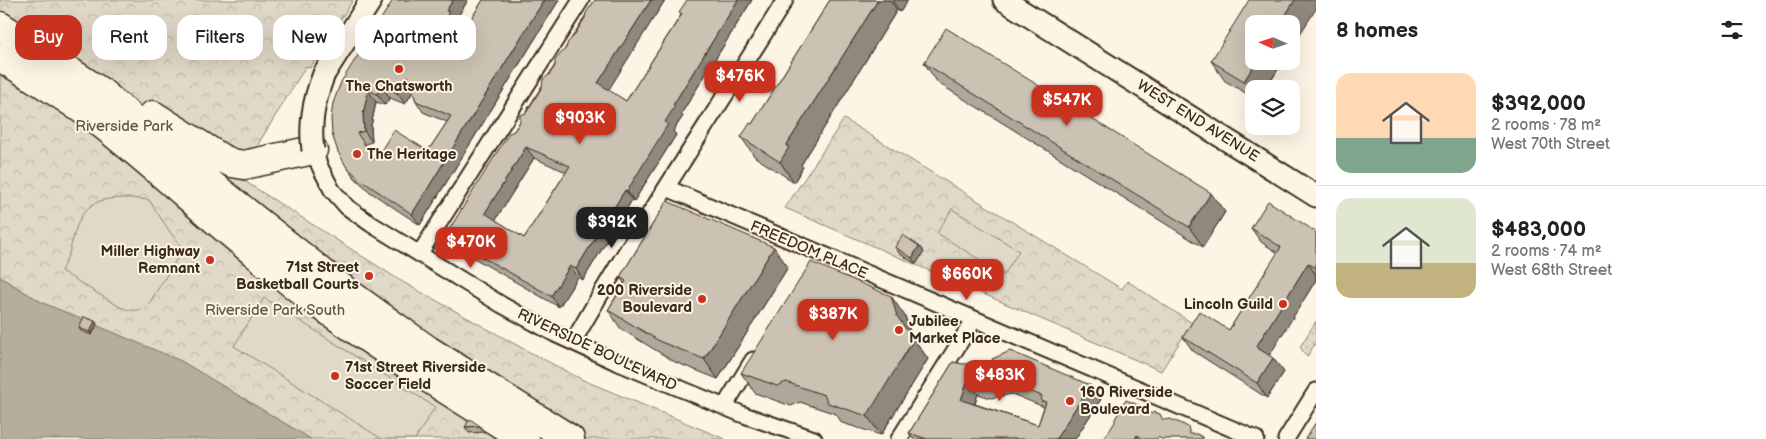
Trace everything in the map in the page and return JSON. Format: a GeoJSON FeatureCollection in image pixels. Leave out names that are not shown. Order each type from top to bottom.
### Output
{"type":"FeatureCollection","features":[{"type":"Feature","properties":{"kind":"highway"},"geometry":{"type":"LineString","coordinates":[[0,26],[101,92],[262,259],[308,296],[437,383],[525,439]]}},
{"type":"Feature","properties":{"kind":"highway"},"geometry":{"type":"LineString","coordinates":[[0,57],[60,95],[126,119],[343,289],[428,350],[570,439]]}},
{"type":"Feature","properties":{"kind":"highway"},"geometry":{"type":"LineString","coordinates":[[126,119],[154,116],[232,164],[249,164],[313,150]]}},
{"type":"Feature","properties":{"kind":"main road"},"geometry":{"type":"LineString","coordinates":[[313,150],[312,126],[314,104],[324,74],[371,0]]}},
{"type":"Feature","properties":{"kind":"main road","name":"WEST END AVENUE"},"geometry":{"type":"LineString","coordinates":[[1004,0],[1316,196]]}},
{"type":"Feature","properties":{"kind":"street"},"geometry":{"type":"LineString","coordinates":[[420,254],[581,0]]}},
{"type":"Feature","properties":{"kind":"street"},"geometry":{"type":"LineString","coordinates":[[573,342],[667,188],[786,0]]}},
{"type":"Feature","properties":{"kind":"street","name":"RIVERSIDE BOULEVARD"},"geometry":{"type":"LineString","coordinates":[[313,150],[325,179],[338,198],[358,215],[477,290],[573,342],[614,361],[724,408],[814,439]]}},
{"type":"Feature","properties":{"kind":"street","name":"FREEDOM PLACE"},"geometry":{"type":"LineString","coordinates":[[667,188],[1256,439]]}},
{"type":"Feature","properties":{"kind":"street"},"geometry":{"type":"LineString","coordinates":[[810,268],[819,254]]}},
{"type":"Feature","properties":{"kind":"street"},"geometry":{"type":"LineString","coordinates":[[899,439],[974,320]]}},
{"type":"Feature","properties":{"kind":"street"},"geometry":{"type":"LineString","coordinates":[[724,408],[760,349]]}},
{"type":"Feature","properties":{"kind":"street"},"geometry":{"type":"LineString","coordinates":[[1286,439],[1316,391]]}},
{"type":"Feature","properties":{"kind":"green space"},"geometry":{"type":"Polygon","coordinates":[[[0,0],[353,0],[344,15],[273,15],[273,60],[315,60],[310,68],[306,66],[238,177],[401,281],[522,348],[583,380],[725,439],[311,439],[181,361],[43,303],[0,277],[0,0]]]}},
{"type":"Feature","properties":{"kind":"green space"},"geometry":{"type":"Polygon","coordinates":[[[844,119],[1122,289],[1127,281],[1192,323],[1161,371],[785,208],[844,119]]]}},
{"type":"Feature","properties":{"kind":"green space"},"geometry":{"type":"Polygon","coordinates":[[[115,198],[149,200],[183,249],[150,302],[143,308],[128,310],[61,271],[75,230],[86,210],[100,201],[115,198]]]}},
{"type":"Feature","properties":{"kind":"green space"},"geometry":{"type":"Polygon","coordinates":[[[952,209],[1019,251],[1004,275],[937,233],[952,209]]]}},
{"type":"Feature","properties":{"kind":"green space","name":"71st Street Riverside Soccer Field"},"geometry":{"type":"Polygon","coordinates":[[[264,298],[435,407],[415,439],[382,439],[234,346],[264,298]]]}},
{"type":"Feature","properties":{"kind":"green space"},"geometry":{"type":"Polygon","coordinates":[[[1316,321],[1316,342],[1307,357],[1300,347],[1316,321]]]}},
{"type":"Feature","properties":{"kind":"shaded area"},"geometry":{"type":"Polygon","coordinates":[[[0,277],[43,303],[181,361],[311,439],[0,439],[0,277]]]}},
{"type":"Feature","properties":{"kind":"building"},"geometry":{"type":"Polygon","coordinates":[[[393,0],[453,0],[446,11],[449,12],[447,15],[383,15],[393,0]]]}},
{"type":"Feature","properties":{"kind":"building"},"geometry":{"type":"Polygon","coordinates":[[[483,0],[544,0],[412,214],[362,181],[346,166],[338,152],[332,134],[331,118],[333,103],[341,82],[355,60],[476,60],[476,15],[474,15],[483,0]],[[408,76],[397,93],[382,86],[377,94],[368,90],[363,115],[364,131],[357,133],[375,160],[394,130],[428,151],[451,116],[416,101],[408,76]]]}},
{"type":"Feature","properties":{"kind":"building"},"geometry":{"type":"Polygon","coordinates":[[[595,0],[651,0],[598,83],[626,101],[682,14],[679,12],[687,0],[738,0],[673,105],[675,106],[665,122],[668,124],[627,191],[625,190],[576,269],[570,266],[551,296],[445,236],[509,133],[514,131],[520,122],[520,115],[526,113],[542,87],[543,79],[549,75],[555,66],[555,60],[566,48],[568,42],[585,18],[586,13],[595,0]],[[526,147],[485,213],[524,238],[570,166],[526,147]]]}},
{"type":"Feature","properties":{"kind":"building"},"geometry":{"type":"Polygon","coordinates":[[[830,0],[878,0],[786,146],[789,147],[780,162],[741,137],[750,123],[752,124],[830,0]]]}},
{"type":"Feature","properties":{"kind":"building"},"geometry":{"type":"Polygon","coordinates":[[[1249,0],[1295,0],[1286,15],[1245,15],[1245,70],[1251,70],[1244,81],[1211,61],[1249,0]]]}},
{"type":"Feature","properties":{"kind":"building"},"geometry":{"type":"Polygon","coordinates":[[[946,28],[1211,193],[1189,227],[924,63],[946,28]]]}},
{"type":"Feature","properties":{"kind":"building","name":"200 Riverside Boulevard"},"geometry":{"type":"Polygon","coordinates":[[[667,201],[774,247],[704,359],[661,342],[608,310],[626,281],[620,277],[667,201]]]}},
{"type":"Feature","properties":{"kind":"building"},"geometry":{"type":"Polygon","coordinates":[[[1268,201],[1316,232],[1316,268],[1308,263],[1256,347],[1273,358],[1257,383],[1183,337],[1199,311],[1229,330],[1281,247],[1251,228],[1268,201]]]}},
{"type":"Feature","properties":{"kind":"building"},"geometry":{"type":"Polygon","coordinates":[[[903,235],[919,246],[912,258],[895,247],[903,235]]]}},
{"type":"Feature","properties":{"kind":"building"},"geometry":{"type":"Polygon","coordinates":[[[811,262],[891,296],[897,316],[914,339],[867,416],[828,403],[824,395],[786,382],[777,386],[741,373],[811,262]]]}},
{"type":"Feature","properties":{"kind":"building"},"geometry":{"type":"Polygon","coordinates":[[[84,317],[95,321],[90,332],[79,328],[84,317]]]}},
{"type":"Feature","properties":{"kind":"building"},"geometry":{"type":"Polygon","coordinates":[[[1010,351],[1090,385],[1056,439],[927,439],[909,433],[953,362],[963,364],[994,363],[992,359],[1010,351]],[[968,380],[961,400],[1038,425],[1046,402],[1041,401],[1042,396],[1001,380],[981,384],[968,380]]]}},
{"type":"Feature","properties":{"kind":"building"},"geometry":{"type":"Polygon","coordinates":[[[1126,400],[1143,407],[1151,414],[1154,412],[1160,414],[1163,420],[1170,419],[1188,427],[1190,434],[1197,434],[1203,439],[1161,439],[1158,437],[1157,439],[1144,439],[1137,435],[1135,439],[1104,439],[1126,400]]]}},
{"type":"Feature","properties":{"kind":"building"},"geometry":{"type":"Polygon","coordinates":[[[470,419],[480,426],[465,427],[470,419]]]}},
{"type":"Feature","properties":{"kind":"building"},"geometry":{"type":"Polygon","coordinates":[[[1316,422],[1316,439],[1305,439],[1316,422]]]}},
{"type":"Feature","properties":{"kind":"place","name":"The Chatsworth"},"geometry":{"type":"Point","coordinates":[399,69]}},
{"type":"Feature","properties":{"kind":"place","name":"The Heritage"},"geometry":{"type":"Point","coordinates":[357,154]}},
{"type":"Feature","properties":{"kind":"place","name":"Miller Highway Remnant"},"geometry":{"type":"Point","coordinates":[210,260]}},
{"type":"Feature","properties":{"kind":"place","name":"71st Street Basketball Courts"},"geometry":{"type":"Point","coordinates":[369,276]}},
{"type":"Feature","properties":{"kind":"place","name":"200 Riverside Boulevard"},"geometry":{"type":"Point","coordinates":[702,299]}},
{"type":"Feature","properties":{"kind":"place","name":"Lincoln Guild"},"geometry":{"type":"Point","coordinates":[1283,304]}},
{"type":"Feature","properties":{"kind":"place","name":"Jubilee Market Place"},"geometry":{"type":"Point","coordinates":[899,330]}},
{"type":"Feature","properties":{"kind":"place","name":"71st Street Riverside Soccer Field"},"geometry":{"type":"Point","coordinates":[335,376]}},
{"type":"Feature","properties":{"kind":"place","name":"160 Riverside Boulevard"},"geometry":{"type":"Point","coordinates":[1070,401]}},
{"type":"Feature","properties":{"kind":"park label","name":"Riverside Park"},"geometry":{"type":"Point","coordinates":[124,126]}},
{"type":"Feature","properties":{"kind":"park label","name":"Riverside Park South"},"geometry":{"type":"Point","coordinates":[275,310]}}]}
